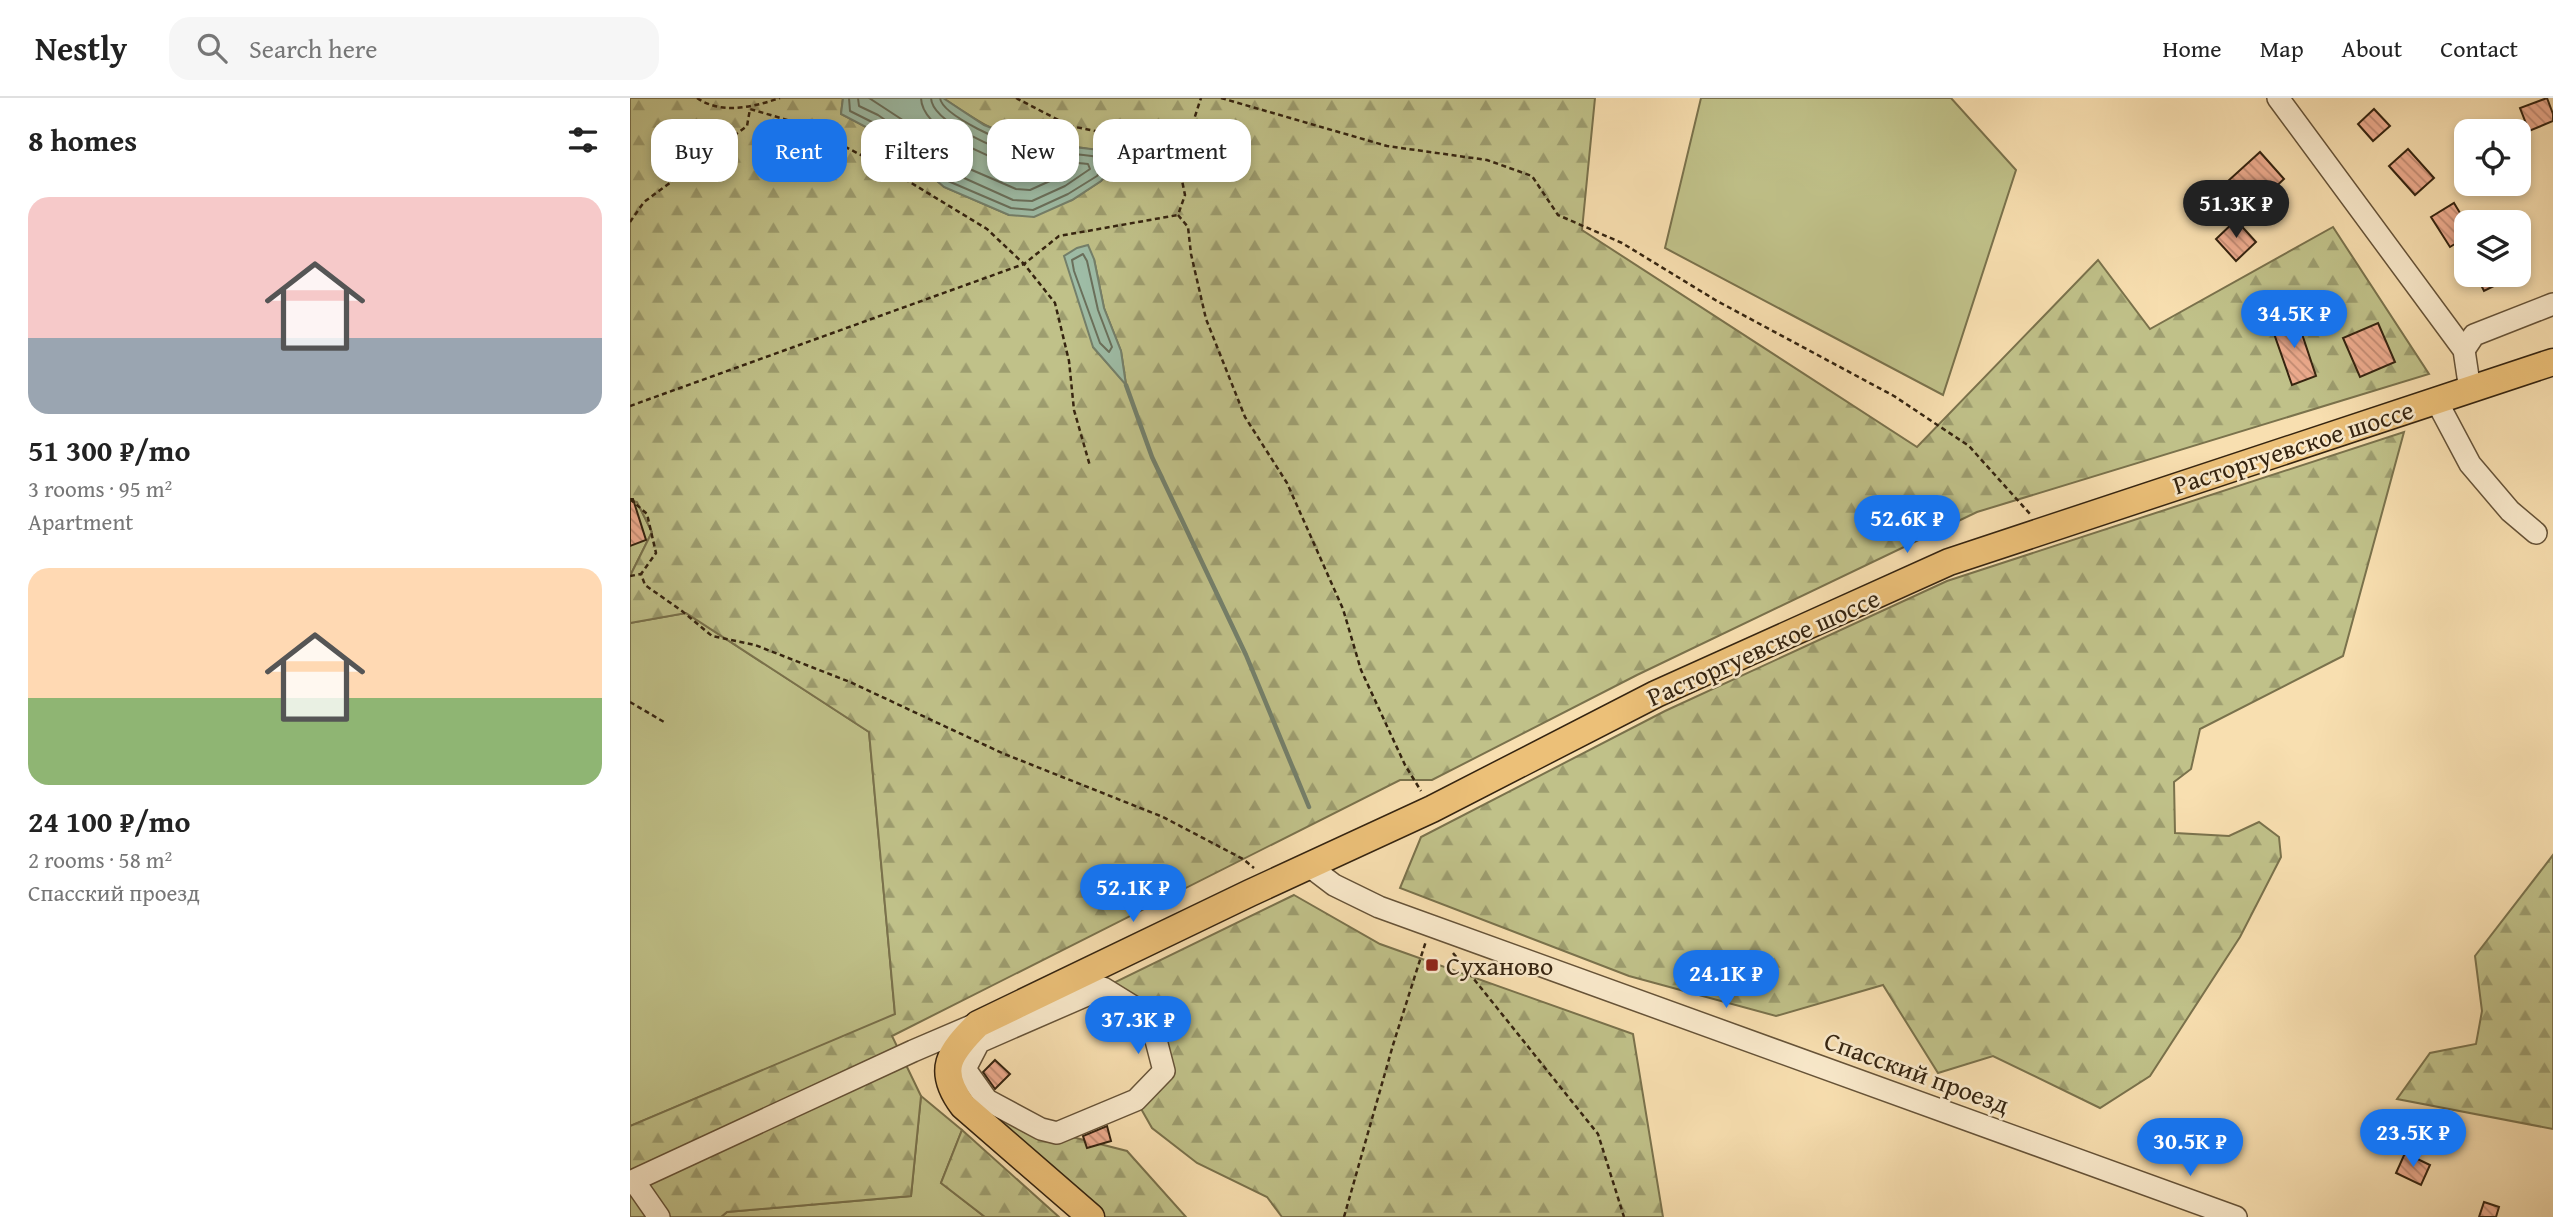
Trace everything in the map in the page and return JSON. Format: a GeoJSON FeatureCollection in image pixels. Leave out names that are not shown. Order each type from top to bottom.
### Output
{"type":"FeatureCollection","features":[{"type":"Feature","properties":{"kind":"main road","name":"Расторгуевское шоссе"},"geometry":{"type":"LineString","coordinates":[[978,1024],[1432,809],[1656,694],[1949,562],[2553,362]]}},
{"type":"Feature","properties":{"kind":"main road"},"geometry":{"type":"LineString","coordinates":[[978,1024],[961,1040],[949,1057],[947,1074],[951,1090],[963,1107],[1091,1217]]}},
{"type":"Feature","properties":{"kind":"street"},"geometry":{"type":"LineString","coordinates":[[2278,98],[2464,350],[2470,390]]}},
{"type":"Feature","properties":{"kind":"street"},"geometry":{"type":"LineString","coordinates":[[2464,350],[2474,335],[2553,304]]}},
{"type":"Feature","properties":{"kind":"street"},"geometry":{"type":"LineString","coordinates":[[2436,400],[2470,464],[2510,510],[2536,533]]}},
{"type":"Feature","properties":{"kind":"street","name":"Спасский проезд"},"geometry":{"type":"LineString","coordinates":[[1309,866],[1334,885],[1379,907],[2236,1217]]}},
{"type":"Feature","properties":{"kind":"street"},"geometry":{"type":"LineString","coordinates":[[1102,988],[1150,1017],[1164,1071],[1136,1100],[1057,1133],[1041,1129],[987,1100],[965,1069],[979,1042],[1102,988]]}},
{"type":"Feature","properties":{"kind":"street"},"geometry":{"type":"LineString","coordinates":[[659,1217],[632,1182],[901,1056],[978,1024]]}},
{"type":"Feature","properties":{"kind":"path"},"geometry":{"type":"LineString","coordinates":[[697,98],[708,105],[750,109],[802,124],[890,170],[987,229],[1024,264],[1055,303],[1069,361],[1074,410],[1090,466]]}},
{"type":"Feature","properties":{"kind":"path"},"geometry":{"type":"LineString","coordinates":[[750,109],[780,98]]}},
{"type":"Feature","properties":{"kind":"path"},"geometry":{"type":"LineString","coordinates":[[1016,98],[1070,126],[1093,131]]}},
{"type":"Feature","properties":{"kind":"path"},"geometry":{"type":"LineString","coordinates":[[1194,119],[1201,98]]}},
{"type":"Feature","properties":{"kind":"path"},"geometry":{"type":"LineString","coordinates":[[1221,98],[1387,146],[1487,160],[1532,176],[1558,215],[1622,243],[1717,301],[1894,396],[1969,446],[2045,530]]}},
{"type":"Feature","properties":{"kind":"path"},"geometry":{"type":"LineString","coordinates":[[630,222],[644,202],[747,126],[750,109]]}},
{"type":"Feature","properties":{"kind":"path"},"geometry":{"type":"LineString","coordinates":[[1178,215],[1185,194],[1182,182]]}},
{"type":"Feature","properties":{"kind":"path"},"geometry":{"type":"LineString","coordinates":[[630,406],[1024,264],[1059,236],[1178,215]]}},
{"type":"Feature","properties":{"kind":"path"},"geometry":{"type":"LineString","coordinates":[[1178,215],[1188,227],[1191,254],[1206,319],[1245,417],[1287,483],[1343,609],[1361,670],[1405,765],[1432,809]]}},
{"type":"Feature","properties":{"kind":"path"},"geometry":{"type":"LineString","coordinates":[[630,499],[647,514],[656,553],[641,575]]}},
{"type":"Feature","properties":{"kind":"path"},"geometry":{"type":"LineString","coordinates":[[630,576],[641,575]]}},
{"type":"Feature","properties":{"kind":"path"},"geometry":{"type":"LineString","coordinates":[[641,575],[645,585],[712,636],[755,645],[850,682],[1002,753],[1164,817],[1243,859],[1273,883]]}},
{"type":"Feature","properties":{"kind":"path"},"geometry":{"type":"LineString","coordinates":[[630,702],[664,722]]}},
{"type":"Feature","properties":{"kind":"path"},"geometry":{"type":"LineString","coordinates":[[1344,1217],[1393,1045],[1431,925]]}},
{"type":"Feature","properties":{"kind":"path"},"geometry":{"type":"LineString","coordinates":[[1431,925],[1598,1134],[1624,1217]]}},
{"type":"Feature","properties":{"kind":"green space"},"geometry":{"type":"Polygon","coordinates":[[[630,98],[843,98],[841,114],[861,124],[861,182],[938,182],[944,187],[1009,215],[1072,200],[1099,182],[1251,182],[1251,119],[1093,119],[1093,150],[1079,147],[1079,119],[987,119],[987,126],[943,98],[1595,98],[1582,230],[1917,447],[2098,260],[2150,329],[2333,227],[2429,374],[1977,512],[1637,675],[1432,780],[1400,780],[892,1036],[921,1096],[911,1196],[727,1212],[721,1217],[630,1217],[630,1126],[895,1014],[869,732],[686,613],[630,623],[630,576],[652,532],[637,502],[630,500],[630,98]],[[1094,259],[1093,347],[1126,384],[1121,351],[1104,308],[1094,259]]]}},
{"type":"Feature","properties":{"kind":"green space"},"geometry":{"type":"Polygon","coordinates":[[[1701,98],[1951,98],[2016,170],[1943,395],[1665,248],[1701,98]]]}},
{"type":"Feature","properties":{"kind":"green space"},"geometry":{"type":"Polygon","coordinates":[[[2404,432],[2343,656],[2200,729],[2191,769],[2174,782],[2175,833],[2229,836],[2259,822],[2279,837],[2281,857],[2240,937],[2150,1076],[2100,1108],[1993,1056],[1938,1073],[1883,985],[1776,1016],[1629,976],[1400,888],[1421,837],[1665,711],[1947,581],[2404,432]]]}},
{"type":"Feature","properties":{"kind":"green space"},"geometry":{"type":"Polygon","coordinates":[[[630,500],[637,502],[652,532],[630,576],[630,500]]]}},
{"type":"Feature","properties":{"kind":"green space"},"geometry":{"type":"Polygon","coordinates":[[[686,613],[869,732],[895,1015],[630,1126],[630,623],[686,613]]]}},
{"type":"Feature","properties":{"kind":"green space"},"geometry":{"type":"Polygon","coordinates":[[[2553,855],[2553,1129],[2397,1099],[2430,1053],[2476,1044],[2482,1011],[2475,956],[2553,855]]]}},
{"type":"Feature","properties":{"kind":"green space"},"geometry":{"type":"Polygon","coordinates":[[[1294,895],[1380,944],[1633,1034],[1663,1217],[1282,1217],[1267,1197],[1197,1163],[1152,1128],[1136,1100],[1164,1071],[1150,1017],[1103,988],[1294,895]]]}},
{"type":"Feature","properties":{"kind":"green space"},"geometry":{"type":"Polygon","coordinates":[[[921,1096],[962,1130],[941,1183],[985,1217],[721,1217],[727,1212],[911,1196],[921,1096]]]}},
{"type":"Feature","properties":{"kind":"green space"},"geometry":{"type":"Polygon","coordinates":[[[971,1104],[1041,1129],[1127,1151],[1186,1217],[1105,1217],[971,1104]]]}},
{"type":"Feature","properties":{"kind":"green space"},"geometry":{"type":"Polygon","coordinates":[[[962,1130],[1059,1217],[985,1217],[941,1183],[962,1130]]]}},
{"type":"Feature","properties":{"kind":"water"},"geometry":{"type":"Polygon","coordinates":[[[843,98],[943,98],[987,126],[987,182],[1079,182],[1079,148],[1093,149],[1093,182],[1099,182],[1072,200],[1034,217],[1009,215],[944,187],[938,182],[973,182],[973,119],[861,119],[861,124],[841,114],[843,98]]]}},
{"type":"Feature","properties":{"kind":"water"},"geometry":{"type":"Polygon","coordinates":[[[1088,245],[1094,259],[1104,308],[1121,351],[1126,385],[1093,347],[1064,256],[1088,245]]]}},
{"type":"Feature","properties":{"kind":"building"},"geometry":{"type":"Polygon","coordinates":[[[2547,98],[2553,121],[2531,130],[2531,119],[2524,119],[2520,108],[2547,98]]]}},
{"type":"Feature","properties":{"kind":"building"},"geometry":{"type":"Polygon","coordinates":[[[2374,109],[2390,126],[2373,141],[2358,124],[2374,109]]]}},
{"type":"Feature","properties":{"kind":"building"},"geometry":{"type":"Polygon","coordinates":[[[2408,149],[2434,178],[2415,195],[2389,166],[2408,149]]]}},
{"type":"Feature","properties":{"kind":"building"},"geometry":{"type":"Polygon","coordinates":[[[2260,152],[2284,179],[2253,208],[2228,181],[2260,152]]]}},
{"type":"Feature","properties":{"kind":"building"},"geometry":{"type":"Polygon","coordinates":[[[2454,203],[2458,210],[2454,210],[2454,244],[2450,247],[2431,217],[2454,203]]]}},
{"type":"Feature","properties":{"kind":"building"},"geometry":{"type":"Polygon","coordinates":[[[2236,220],[2256,242],[2236,261],[2216,239],[2236,220]]]}},
{"type":"Feature","properties":{"kind":"building"},"geometry":{"type":"Polygon","coordinates":[[[2296,316],[2316,376],[2292,385],[2271,325],[2296,316]]]}},
{"type":"Feature","properties":{"kind":"building"},"geometry":{"type":"Polygon","coordinates":[[[2378,323],[2395,362],[2360,377],[2343,338],[2378,323]]]}},
{"type":"Feature","properties":{"kind":"building"},"geometry":{"type":"Polygon","coordinates":[[[630,499],[633,499],[646,540],[630,546],[630,499]]]}},
{"type":"Feature","properties":{"kind":"building"},"geometry":{"type":"Polygon","coordinates":[[[995,1060],[1010,1074],[995,1089],[983,1072],[995,1060]]]}},
{"type":"Feature","properties":{"kind":"building"},"geometry":{"type":"Polygon","coordinates":[[[1107,1126],[1111,1141],[1087,1148],[1083,1136],[1107,1126]]]}},
{"type":"Feature","properties":{"kind":"building"},"geometry":{"type":"Polygon","coordinates":[[[2405,1153],[2430,1165],[2421,1185],[2396,1173],[2405,1153]]]}},
{"type":"Feature","properties":{"kind":"building"},"geometry":{"type":"Polygon","coordinates":[[[2484,1202],[2499,1207],[2496,1217],[2479,1217],[2484,1202]]]}},
{"type":"Feature","properties":{"kind":"waterway"},"geometry":{"type":"LineString","coordinates":[[1126,385],[1152,457],[1246,655],[1309,807]]}},
{"type":"Feature","properties":{"kind":"place","name":"Суханово"},"geometry":{"type":"Point","coordinates":[1432,965]}}]}
